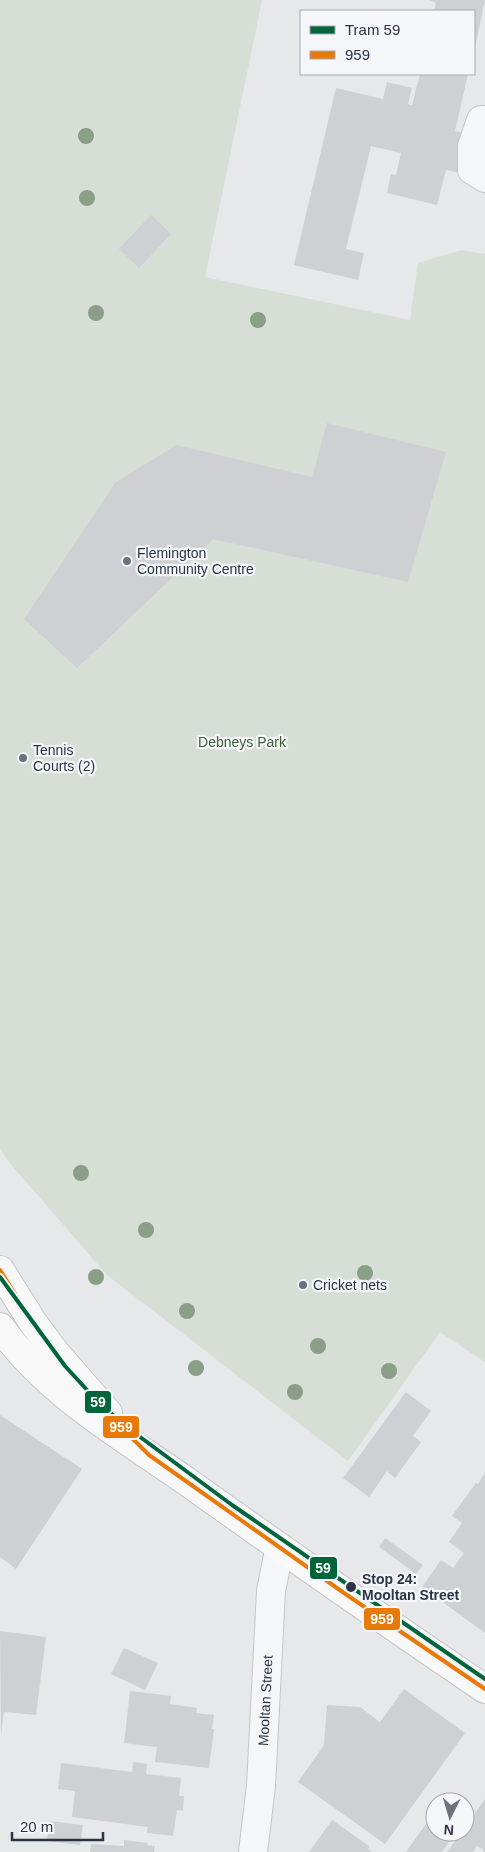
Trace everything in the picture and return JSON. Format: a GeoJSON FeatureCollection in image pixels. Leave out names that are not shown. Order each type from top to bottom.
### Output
{"type":"FeatureCollection","features":[{"type":"Feature","properties":{"kind":"main road"},"geometry":{"type":"LineString","coordinates":[[0,1270],[54,1351],[130,1438],[149,1455]]}},
{"type":"Feature","properties":{"kind":"main road"},"geometry":{"type":"LineString","coordinates":[[0,1327],[25,1359],[69,1399],[281,1549],[485,1689]]}},
{"type":"Feature","properties":{"kind":"street"},"geometry":{"type":"LineString","coordinates":[[485,120],[481,120],[472,146],[472,170],[485,178]]}},
{"type":"Feature","properties":{"kind":"street","name":"Mooltan Street"},"geometry":{"type":"LineString","coordinates":[[253,1852],[261,1786],[271,1590],[281,1549]]}},
{"type":"Feature","properties":{"kind":"green space","name":"Debneys Park"},"geometry":{"type":"Polygon","coordinates":[[[0,0],[262,0],[205,277],[410,320],[418,263],[461,250],[485,254],[485,1362],[440,1332],[348,1461],[107,1275],[7,1160],[0,1148],[0,0]]]}},
{"type":"Feature","properties":{"kind":"building"},"geometry":{"type":"Polygon","coordinates":[[[429,0],[485,0],[475,47],[475,10],[434,10],[436,3],[429,0]]]}},
{"type":"Feature","properties":{"kind":"building"},"geometry":{"type":"Polygon","coordinates":[[[420,75],[468,75],[455,131],[470,135],[461,173],[446,170],[437,205],[387,193],[391,174],[396,175],[401,153],[371,146],[346,249],[364,253],[358,280],[294,265],[336,88],[383,99],[387,82],[412,88],[408,104],[412,105],[420,75]]]}},
{"type":"Feature","properties":{"kind":"building"},"geometry":{"type":"Polygon","coordinates":[[[151,215],[171,234],[139,268],[119,249],[151,215]]]}},
{"type":"Feature","properties":{"kind":"building","name":"Flemington Community Centre"},"geometry":{"type":"Polygon","coordinates":[[[327,423],[446,452],[408,582],[213,539],[77,668],[24,619],[115,483],[176,445],[312,477],[327,423]]]}},
{"type":"Feature","properties":{"kind":"building"},"geometry":{"type":"Polygon","coordinates":[[[406,1392],[431,1411],[413,1436],[421,1442],[395,1478],[387,1471],[369,1497],[343,1478],[406,1392]]]}},
{"type":"Feature","properties":{"kind":"building"},"geometry":{"type":"Polygon","coordinates":[[[0,1415],[82,1469],[16,1569],[0,1557],[0,1415]]]}},
{"type":"Feature","properties":{"kind":"building"},"geometry":{"type":"Polygon","coordinates":[[[485,1473],[485,1633],[422,1587],[441,1560],[453,1568],[464,1553],[449,1542],[462,1523],[452,1516],[485,1473]]]}},
{"type":"Feature","properties":{"kind":"building"},"geometry":{"type":"Polygon","coordinates":[[[385,1538],[423,1565],[416,1574],[379,1547],[385,1538]]]}},
{"type":"Feature","properties":{"kind":"building"},"geometry":{"type":"Polygon","coordinates":[[[0,1631],[46,1637],[36,1715],[4,1712],[1,1735],[0,1631]]]}},
{"type":"Feature","properties":{"kind":"building"},"geometry":{"type":"Polygon","coordinates":[[[124,1648],[158,1663],[145,1690],[111,1674],[124,1648]]]}},
{"type":"Feature","properties":{"kind":"building"},"geometry":{"type":"Polygon","coordinates":[[[404,1689],[465,1733],[385,1844],[298,1782],[324,1745],[327,1705],[360,1707],[380,1722],[404,1689]]]}},
{"type":"Feature","properties":{"kind":"building"},"geometry":{"type":"Polygon","coordinates":[[[130,1691],[171,1696],[170,1704],[197,1708],[196,1713],[214,1715],[209,1768],[155,1762],[157,1747],[124,1743],[130,1691]]]}},
{"type":"Feature","properties":{"kind":"building"},"geometry":{"type":"Polygon","coordinates":[[[133,1762],[147,1764],[146,1774],[181,1778],[179,1796],[184,1796],[183,1811],[177,1810],[173,1836],[147,1833],[148,1827],[72,1817],[75,1791],[58,1789],[61,1763],[132,1772],[133,1762]]]}},
{"type":"Feature","properties":{"kind":"building"},"geometry":{"type":"Polygon","coordinates":[[[485,1799],[485,1852],[482,1852],[484,1850],[477,1846],[473,1852],[447,1852],[454,1842],[475,1842],[475,1813],[485,1799]]]}},
{"type":"Feature","properties":{"kind":"building"},"geometry":{"type":"Polygon","coordinates":[[[332,1820],[369,1846],[368,1849],[372,1852],[309,1852],[332,1820]]]}},
{"type":"Feature","properties":{"kind":"building"},"geometry":{"type":"Polygon","coordinates":[[[50,1821],[83,1825],[80,1845],[47,1841],[50,1821]]]}},
{"type":"Feature","properties":{"kind":"building"},"geometry":{"type":"Polygon","coordinates":[[[425,1825],[425,1842],[449,1842],[442,1852],[406,1852],[425,1825]]]}},
{"type":"Feature","properties":{"kind":"building"},"geometry":{"type":"Polygon","coordinates":[[[124,1840],[148,1843],[147,1845],[155,1846],[154,1852],[90,1852],[91,1844],[124,1846],[124,1840]]]}},
{"type":"Feature","properties":{"kind":"tram line","name":"59"},"geometry":{"type":"LineString","coordinates":[[0,1277],[65,1366],[99,1403],[128,1428],[232,1505],[485,1679]]}},
{"type":"Feature","properties":{"kind":"transit line","name":"959"},"geometry":{"type":"LineString","coordinates":[[0,1270],[32,1321],[64,1364],[99,1405],[149,1455],[344,1593],[485,1689]]}},
{"type":"Feature","properties":{"kind":"place","name":"Flemington Community Centre"},"geometry":{"type":"Point","coordinates":[127,561]}},
{"type":"Feature","properties":{"kind":"place","name":"Tennis Courts (2)"},"geometry":{"type":"Point","coordinates":[23,758]}},
{"type":"Feature","properties":{"kind":"place","name":"Cricket nets"},"geometry":{"type":"Point","coordinates":[303,1285]}},
{"type":"Feature","properties":{"kind":"place","name":"Stop 24: Mooltan Street"},"geometry":{"type":"Point","coordinates":[351,1587]}}]}
